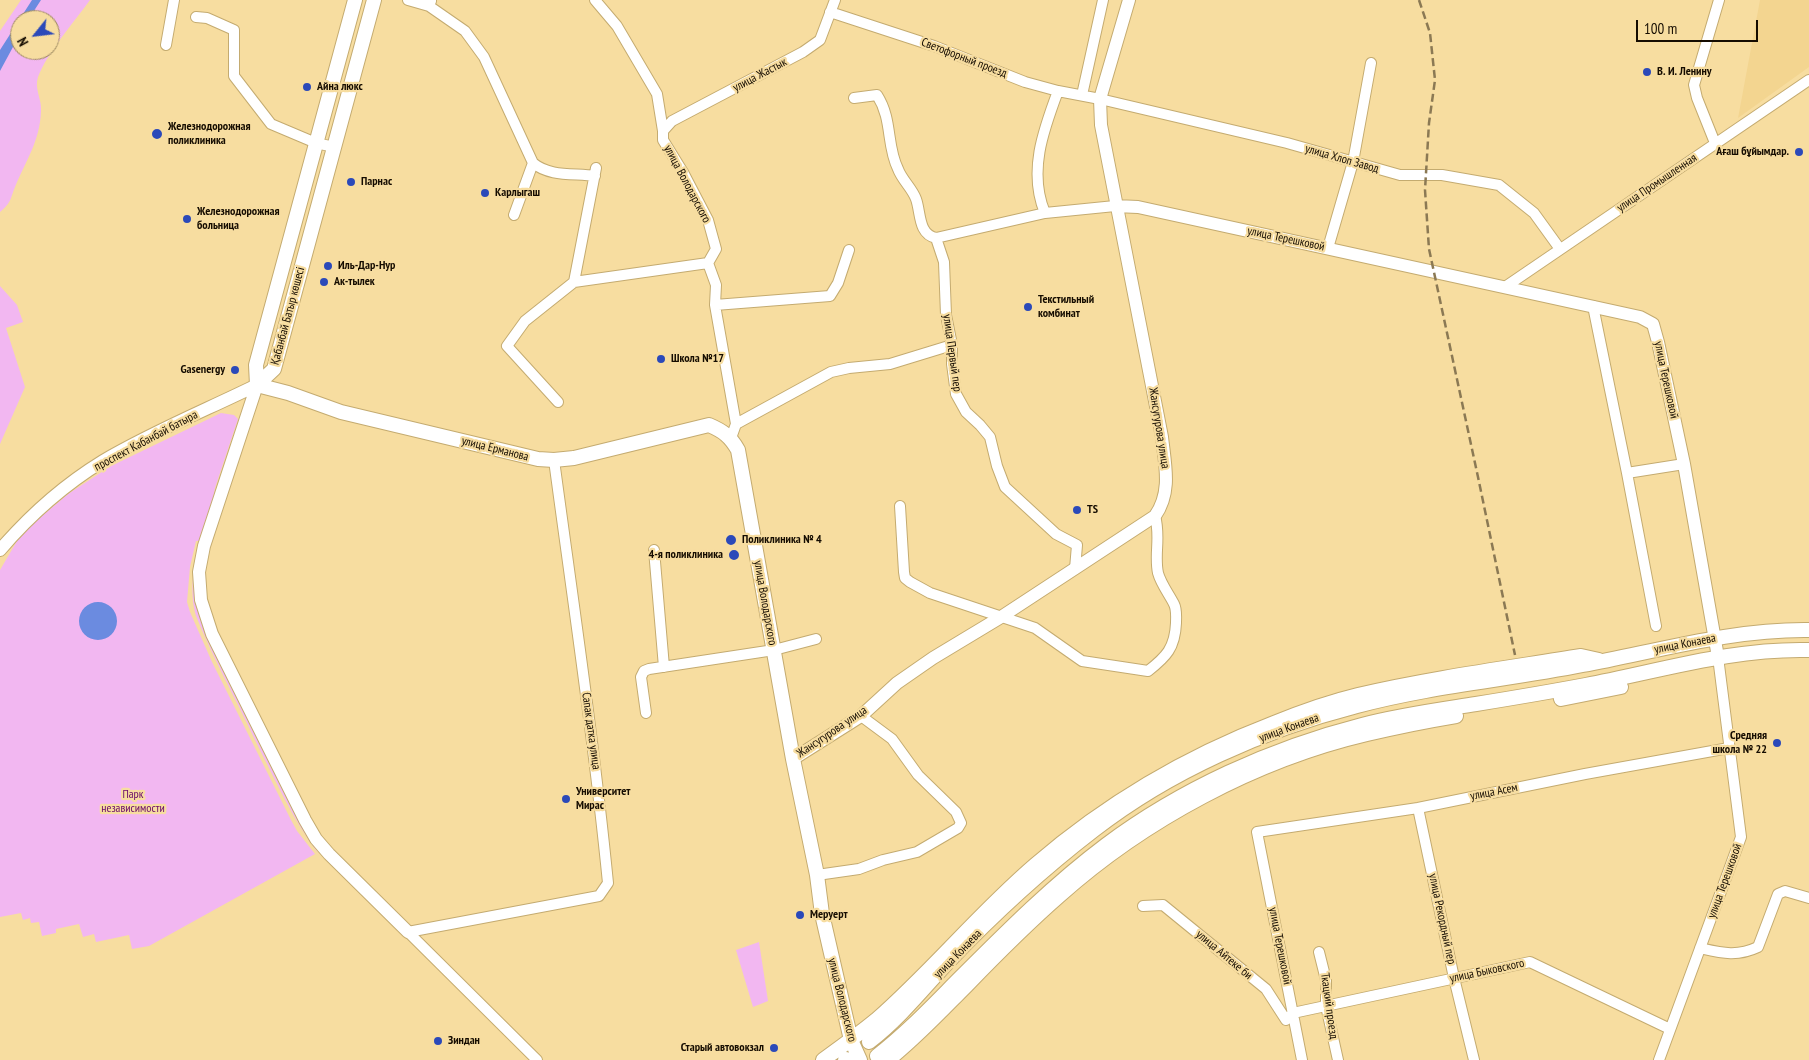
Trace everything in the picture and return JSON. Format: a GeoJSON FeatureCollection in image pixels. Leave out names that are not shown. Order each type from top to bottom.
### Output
{"type":"FeatureCollection","features":[{"type":"Feature","properties":{"kind":"main road","name":"Қабанбай Батыр көшесі"},"geometry":{"type":"LineString","coordinates":[[258,385],[256,365],[355,0]]}},
{"type":"Feature","properties":{"kind":"main road","name":"Қабанбай Батыр көшесі"},"geometry":{"type":"LineString","coordinates":[[258,385],[274,369],[374,0]]}},
{"type":"Feature","properties":{"kind":"main road","name":"улица Ерманова"},"geometry":{"type":"LineString","coordinates":[[258,385],[288,393],[340,412],[538,460],[574,458],[709,426],[723,430],[731,438]]}},
{"type":"Feature","properties":{"kind":"main road","name":"улица Володарского"},"geometry":{"type":"LineString","coordinates":[[731,438],[738,450],[793,759],[818,875],[822,914],[860,1037],[853,1059]]}},
{"type":"Feature","properties":{"kind":"main road","name":"улица Конаева"},"geometry":{"type":"LineString","coordinates":[[860,1037],[883,1031],[948,962],[1040,873],[1095,829],[1147,794],[1199,766],[1246,744],[1296,725],[1359,705],[1605,661],[1715,638],[1782,630],[1809,630]]}},
{"type":"Feature","properties":{"kind":"main road","name":"улица Конаева"},"geometry":{"type":"LineString","coordinates":[[882,1058],[931,1022],[1060,895],[1113,852],[1162,819],[1212,792],[1257,771],[1306,752],[1366,734],[1429,721],[1588,694],[1673,676],[1695,662],[1718,657],[1782,649],[1809,650]]}},
{"type":"Feature","properties":{"kind":"main road"},"geometry":{"type":"LineString","coordinates":[[823,1060],[860,1037],[1041,860],[1097,816],[1142,786],[1194,757],[1242,735],[1302,712],[1356,696],[1422,682],[1581,656],[1605,661]]}},
{"type":"Feature","properties":{"kind":"street"},"geometry":{"type":"LineString","coordinates":[[166,45],[174,0]]}},
{"type":"Feature","properties":{"kind":"street"},"geometry":{"type":"LineString","coordinates":[[408,0],[430,3],[465,31],[484,57],[533,163],[541,169],[553,172],[595,172],[574,282]]}},
{"type":"Feature","properties":{"kind":"street","name":"улица Володарского"},"geometry":{"type":"LineString","coordinates":[[595,0],[617,26],[657,94],[664,131],[663,140],[684,174],[708,220],[716,249],[708,263]]}},
{"type":"Feature","properties":{"kind":"street","name":"улица Жастык"},"geometry":{"type":"LineString","coordinates":[[664,131],[672,121],[803,52],[820,40],[836,0]]}},
{"type":"Feature","properties":{"kind":"street"},"geometry":{"type":"LineString","coordinates":[[1082,95],[1103,0]]}},
{"type":"Feature","properties":{"kind":"street","name":"Жансугурова улица"},"geometry":{"type":"LineString","coordinates":[[793,759],[861,716],[881,697],[933,658],[1002,617],[1155,516],[1163,505],[1166,476],[1162,437],[1101,125],[1100,98],[1129,0]]}},
{"type":"Feature","properties":{"kind":"street"},"geometry":{"type":"LineString","coordinates":[[1715,143],[1697,98],[1694,85],[1719,0]]}},
{"type":"Feature","properties":{"kind":"street","name":"Светофорный проезд"},"geometry":{"type":"LineString","coordinates":[[830,12],[934,46],[1025,82],[1058,92],[1100,98]]}},
{"type":"Feature","properties":{"kind":"street"},"geometry":{"type":"LineString","coordinates":[[196,17],[207,18],[234,30],[234,76],[271,124],[316,143],[334,147]]}},
{"type":"Feature","properties":{"kind":"street"},"geometry":{"type":"LineString","coordinates":[[1328,248],[1353,162],[1371,63]]}},
{"type":"Feature","properties":{"kind":"street","name":"улица Промышленная"},"geometry":{"type":"LineString","coordinates":[[1505,287],[1809,80]]}},
{"type":"Feature","properties":{"kind":"street"},"geometry":{"type":"LineString","coordinates":[[1045,213],[1038,188],[1037,159],[1042,137],[1058,92]]}},
{"type":"Feature","properties":{"kind":"street"},"geometry":{"type":"LineString","coordinates":[[854,98],[877,95],[884,106],[894,160],[916,200],[921,223],[925,231],[936,238]]}},
{"type":"Feature","properties":{"kind":"street","name":"улица Хлоп Завод"},"geometry":{"type":"LineString","coordinates":[[1100,98],[1288,143],[1400,175],[1442,175],[1499,185],[1534,213],[1560,249]]}},
{"type":"Feature","properties":{"kind":"street"},"geometry":{"type":"LineString","coordinates":[[514,215],[533,163]]}},
{"type":"Feature","properties":{"kind":"street","name":"улица Терешковой"},"geometry":{"type":"LineString","coordinates":[[936,238],[1045,213],[1116,206],[1138,207],[1592,306],[1640,317],[1653,324],[1684,464],[1715,638],[1741,838],[1659,1060]]}},
{"type":"Feature","properties":{"kind":"street","name":"улица Первый пер"},"geometry":{"type":"LineString","coordinates":[[936,238],[944,262],[946,315],[952,345],[952,364],[956,394],[966,412],[990,437],[997,466],[1005,487],[1056,534],[1077,545],[1076,569]]}},
{"type":"Feature","properties":{"kind":"street"},"geometry":{"type":"LineString","coordinates":[[716,305],[830,296],[838,283],[849,250]]}},
{"type":"Feature","properties":{"kind":"street"},"geometry":{"type":"LineString","coordinates":[[558,402],[508,346],[526,322],[574,282],[708,263],[716,285],[716,305],[736,424],[731,438]]}},
{"type":"Feature","properties":{"kind":"street"},"geometry":{"type":"LineString","coordinates":[[1592,306],[1627,473],[1656,626]]}},
{"type":"Feature","properties":{"kind":"street"},"geometry":{"type":"LineString","coordinates":[[736,424],[831,372],[849,368],[890,364],[952,345]]}},
{"type":"Feature","properties":{"kind":"street"},"geometry":{"type":"LineString","coordinates":[[258,385],[204,546],[199,572],[201,600],[212,634],[316,839],[537,1060]]}},
{"type":"Feature","properties":{"kind":"street","name":"проспект Кабанбай батыра"},"geometry":{"type":"LineString","coordinates":[[0,550],[22,524],[55,495],[103,461],[258,385]]}},
{"type":"Feature","properties":{"kind":"street","name":"Сапак датка улица"},"geometry":{"type":"LineString","coordinates":[[408,932],[599,896],[608,883],[594,753],[554,460]]}},
{"type":"Feature","properties":{"kind":"street"},"geometry":{"type":"LineString","coordinates":[[1627,473],[1684,464]]}},
{"type":"Feature","properties":{"kind":"street"},"geometry":{"type":"LineString","coordinates":[[900,506],[905,578],[930,594],[1036,628],[1082,661],[1148,671],[1172,648],[1176,631],[1175,607],[1159,575],[1157,561],[1158,526],[1155,516]]}},
{"type":"Feature","properties":{"kind":"street"},"geometry":{"type":"LineString","coordinates":[[654,550],[664,666]]}},
{"type":"Feature","properties":{"kind":"street"},"geometry":{"type":"LineString","coordinates":[[646,712],[641,674],[649,669],[774,650],[816,639]]}},
{"type":"Feature","properties":{"kind":"street"},"geometry":{"type":"LineString","coordinates":[[818,875],[859,869],[883,860],[917,852],[958,828],[961,823],[956,812],[918,775],[892,739],[861,716]]}},
{"type":"Feature","properties":{"kind":"street","name":"улица Асем"},"geometry":{"type":"LineString","coordinates":[[1257,832],[1418,808],[1585,774],[1729,748]]}},
{"type":"Feature","properties":{"kind":"street","name":"улица Рекордный пер"},"geometry":{"type":"LineString","coordinates":[[1418,808],[1454,978],[1474,1060]]}},
{"type":"Feature","properties":{"kind":"street","name":"улица Терешковой"},"geometry":{"type":"LineString","coordinates":[[1257,832],[1302,1060]]}},
{"type":"Feature","properties":{"kind":"street"},"geometry":{"type":"LineString","coordinates":[[1700,948],[1724,953],[1744,953],[1758,947],[1778,894],[1785,891],[1809,898]]}},
{"type":"Feature","properties":{"kind":"street","name":"улица Айтеке би"},"geometry":{"type":"LineString","coordinates":[[1143,906],[1163,905],[1266,989],[1286,1020],[1293,1013]]}},
{"type":"Feature","properties":{"kind":"street","name":"Ткацкий проезд"},"geometry":{"type":"LineString","coordinates":[[1319,952],[1326,980],[1326,1006],[1338,1060]]}},
{"type":"Feature","properties":{"kind":"street","name":"улица Быковского"},"geometry":{"type":"LineString","coordinates":[[1293,1013],[1530,962],[1670,1028]]}},
{"type":"Feature","properties":{"kind":"shaded area"},"geometry":{"type":"Polygon","coordinates":[[[1760,0],[1809,0],[1809,67],[1738,118],[1760,0]]]}},
{"type":"Feature","properties":{"kind":"green space"},"geometry":{"type":"Polygon","coordinates":[[[21,0],[90,0],[60,40],[60,10],[14,10],[21,0]]]}},
{"type":"Feature","properties":{"kind":"green space"},"geometry":{"type":"Polygon","coordinates":[[[10,16],[10,60],[47,60],[37,81],[41,111],[38,132],[10,200],[7,206],[0,212],[0,31],[10,16]]]}},
{"type":"Feature","properties":{"kind":"green space"},"geometry":{"type":"Polygon","coordinates":[[[0,286],[17,305],[23,322],[6,328],[25,387],[0,444],[0,286]]]}},
{"type":"Feature","properties":{"kind":"green space","name":"Парк независимости"},"geometry":{"type":"Polygon","coordinates":[[[221,413],[234,415],[238,419],[215,488],[196,605],[215,654],[318,853],[278,786],[196,616],[193,588],[199,541],[196,541],[190,567],[187,602],[190,612],[212,662],[291,820],[315,854],[149,946],[132,949],[129,935],[96,942],[94,934],[83,937],[79,924],[56,929],[56,933],[42,936],[39,922],[31,923],[30,918],[23,920],[21,913],[0,917],[0,570],[17,541],[36,521],[68,494],[111,466],[221,413]]]}},
{"type":"Feature","properties":{"kind":"green space"},"geometry":{"type":"Polygon","coordinates":[[[759,942],[768,1001],[753,1007],[736,950],[759,942]]]}},
{"type":"Feature","properties":{"kind":"water"},"geometry":{"type":"Polygon","coordinates":[[[32,0],[41,0],[34,10],[26,10],[32,0]]]}},
{"type":"Feature","properties":{"kind":"water"},"geometry":{"type":"Polygon","coordinates":[[[10,34],[10,52],[0,71],[0,50],[10,34]]]}},
{"type":"Feature","properties":{"kind":"water"},"geometry":{"type":"Polygon","coordinates":[[[98,602],[112,607],[117,621],[112,635],[98,640],[84,635],[79,621],[84,607],[98,602]]]}},
{"type":"Feature","properties":{"kind":"railway"},"geometry":{"type":"LineString","coordinates":[[1419,0],[1430,33],[1435,80],[1429,123],[1425,190],[1429,249],[1515,655]]}},
{"type":"Feature","properties":{"kind":"place","name":"В. И. Ленину"},"geometry":{"type":"Point","coordinates":[1647,72]}},
{"type":"Feature","properties":{"kind":"place","name":"Айна люкс"},"geometry":{"type":"Point","coordinates":[307,87]}},
{"type":"Feature","properties":{"kind":"place","name":"Железнодорожная поликлиника"},"geometry":{"type":"Point","coordinates":[157,134]}},
{"type":"Feature","properties":{"kind":"place","name":"Ағаш бұйымдар."},"geometry":{"type":"Point","coordinates":[1799,152]}},
{"type":"Feature","properties":{"kind":"place","name":"Парнас"},"geometry":{"type":"Point","coordinates":[351,182]}},
{"type":"Feature","properties":{"kind":"place","name":"Карлыгаш"},"geometry":{"type":"Point","coordinates":[485,193]}},
{"type":"Feature","properties":{"kind":"place","name":"Железнодорожная больница"},"geometry":{"type":"Point","coordinates":[187,219]}},
{"type":"Feature","properties":{"kind":"place","name":"Иль-Дар-Нур"},"geometry":{"type":"Point","coordinates":[328,266]}},
{"type":"Feature","properties":{"kind":"place","name":"Ак-тылек"},"geometry":{"type":"Point","coordinates":[324,282]}},
{"type":"Feature","properties":{"kind":"place","name":"Текстильный комбинат"},"geometry":{"type":"Point","coordinates":[1028,307]}},
{"type":"Feature","properties":{"kind":"place","name":"Школа №17"},"geometry":{"type":"Point","coordinates":[661,359]}},
{"type":"Feature","properties":{"kind":"place","name":"Gasenergy"},"geometry":{"type":"Point","coordinates":[235,370]}},
{"type":"Feature","properties":{"kind":"place","name":"TS"},"geometry":{"type":"Point","coordinates":[1077,510]}},
{"type":"Feature","properties":{"kind":"place","name":"Поликлиника № 4"},"geometry":{"type":"Point","coordinates":[731,540]}},
{"type":"Feature","properties":{"kind":"place","name":"4-я поликлиника"},"geometry":{"type":"Point","coordinates":[734,555]}},
{"type":"Feature","properties":{"kind":"place","name":"Средняя школа № 22"},"geometry":{"type":"Point","coordinates":[1777,743]}},
{"type":"Feature","properties":{"kind":"place","name":"Университет Мирас"},"geometry":{"type":"Point","coordinates":[566,799]}},
{"type":"Feature","properties":{"kind":"place","name":"Меруерт"},"geometry":{"type":"Point","coordinates":[800,915]}},
{"type":"Feature","properties":{"kind":"place","name":"Зиндан"},"geometry":{"type":"Point","coordinates":[438,1041]}},
{"type":"Feature","properties":{"kind":"place","name":"Старый автовокзал"},"geometry":{"type":"Point","coordinates":[774,1048]}}]}
